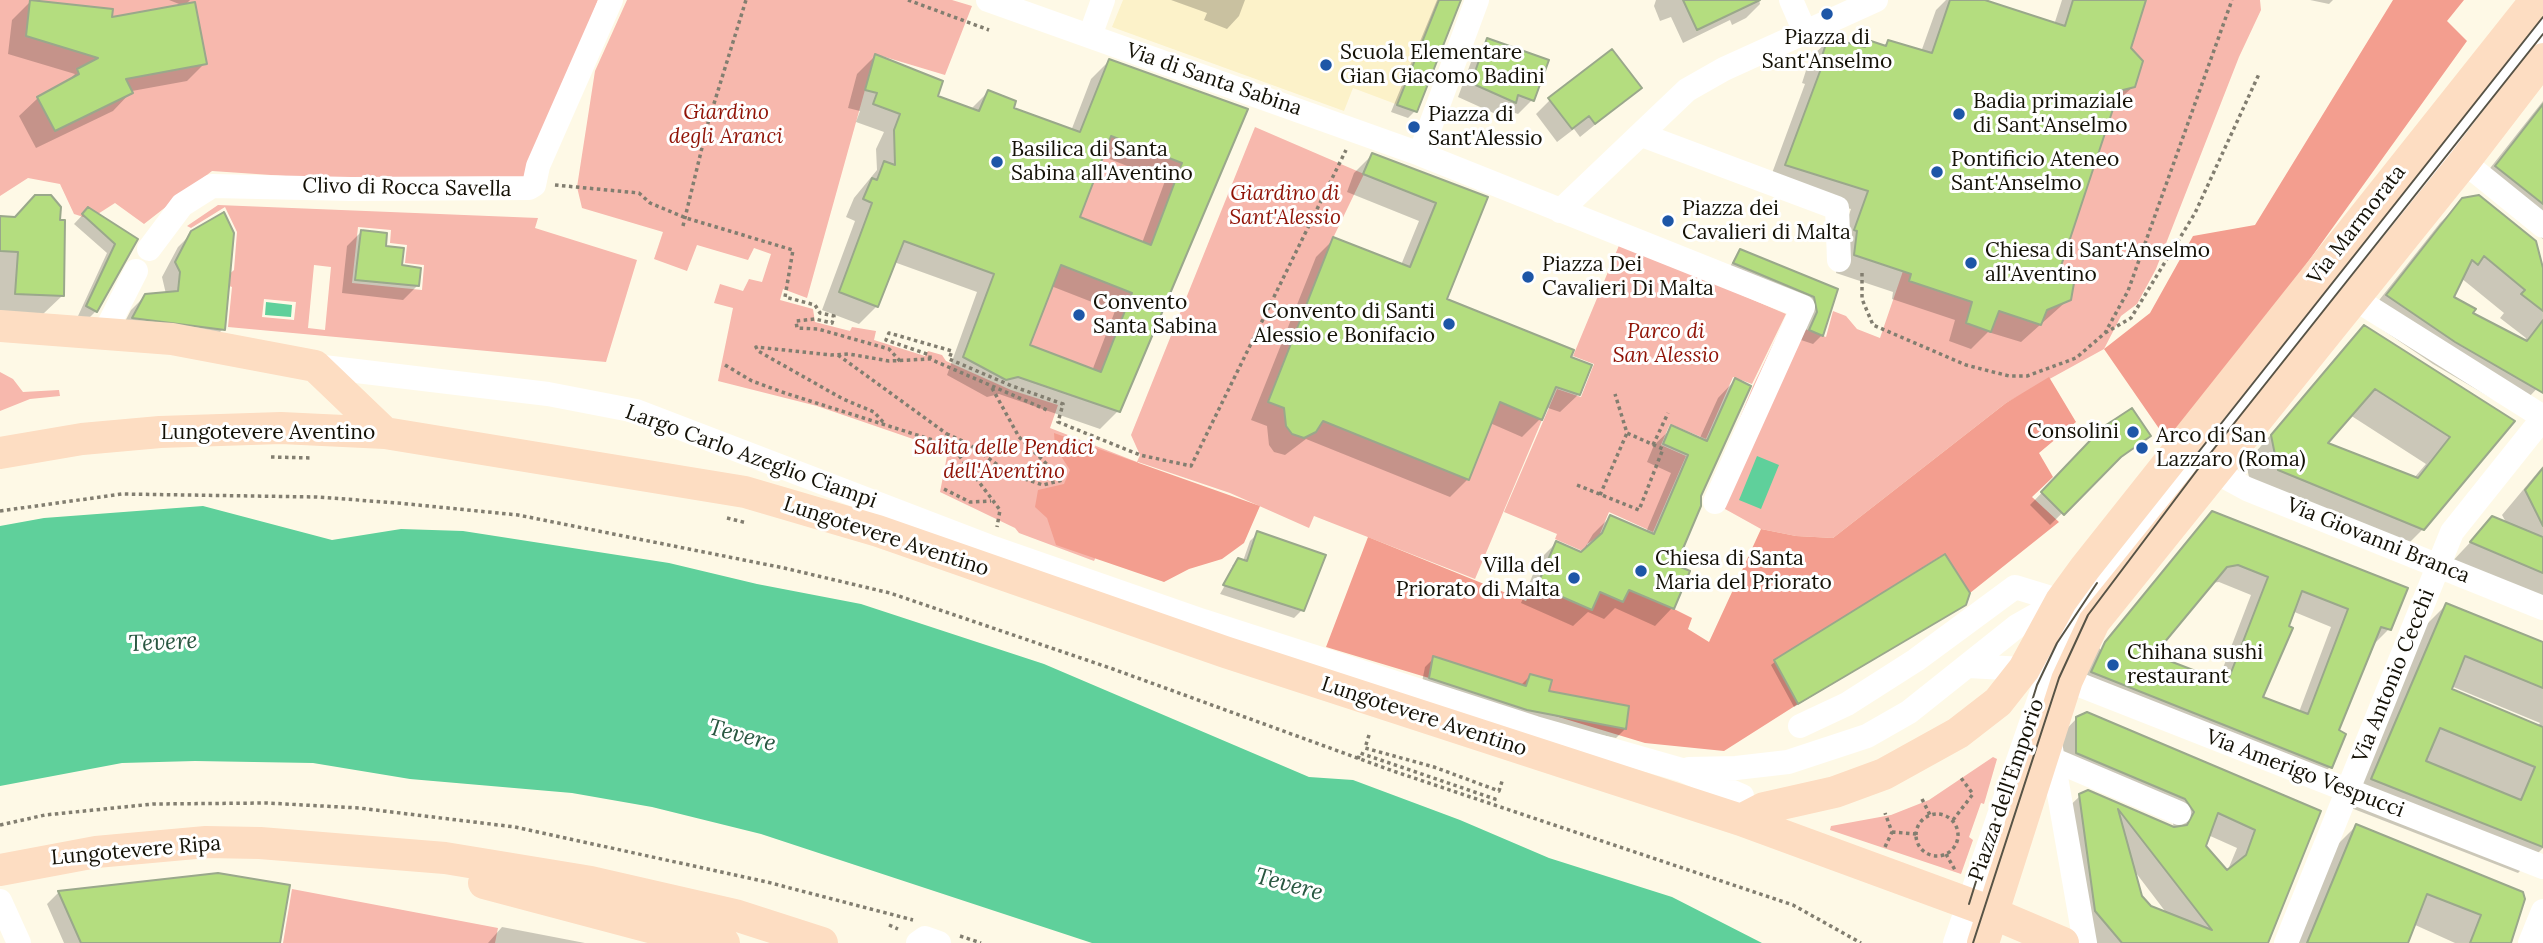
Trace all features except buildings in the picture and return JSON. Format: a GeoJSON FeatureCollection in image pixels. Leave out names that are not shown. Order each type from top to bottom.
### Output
{"type":"FeatureCollection","features":[{"type":"Feature","properties":{"kind":"main road","name":"Via Marmorata"},"geometry":{"type":"LineString","coordinates":[[2066,625],[2197,461],[2536,0]]}},
{"type":"Feature","properties":{"kind":"main road","name":"Via Marmorata"},"geometry":{"type":"LineString","coordinates":[[2066,625],[2109,602],[2197,461],[2354,298],[2543,59]]}},
{"type":"Feature","properties":{"kind":"main road"},"geometry":{"type":"LineString","coordinates":[[0,326],[210,345],[315,366],[385,433]]}},
{"type":"Feature","properties":{"kind":"main road","name":"Lungotevere Aventino"},"geometry":{"type":"LineString","coordinates":[[0,453],[82,439],[160,432],[281,428],[385,433],[745,492],[878,531],[1225,652],[1741,820],[1980,916],[2063,943]]}},
{"type":"Feature","properties":{"kind":"main road","name":"Piazza dell'Emporio"},"geometry":{"type":"LineString","coordinates":[[1741,820],[1764,807],[1852,787],[1910,761],[2046,675],[2066,625]]}},
{"type":"Feature","properties":{"kind":"main road","name":"Piazza dell'Emporio"},"geometry":{"type":"LineString","coordinates":[[1980,916],[2051,748],[2046,675],[2066,625]]}},
{"type":"Feature","properties":{"kind":"main road","name":"Lungotevere Ripa"},"geometry":{"type":"LineString","coordinates":[[0,870],[50,859],[115,850],[205,842],[272,844],[399,857],[445,858],[591,882],[735,915],[822,943]]}},
{"type":"Feature","properties":{"kind":"main road","name":"Lungotevere Ripa"},"geometry":{"type":"LineString","coordinates":[[399,857],[609,917],[708,942]]}},
{"type":"Feature","properties":{"kind":"street","name":"Clivo di Rocca Savella"},"geometry":{"type":"LineString","coordinates":[[149,249],[182,205],[212,186],[529,188],[534,185],[538,166],[611,0]]}},
{"type":"Feature","properties":{"kind":"street"},"geometry":{"type":"LineString","coordinates":[[1090,36],[1102,0]]}},
{"type":"Feature","properties":{"kind":"street"},"geometry":{"type":"LineString","coordinates":[[1477,0],[1420,154],[1729,275],[1802,307],[1715,502]]}},
{"type":"Feature","properties":{"kind":"street"},"geometry":{"type":"LineString","coordinates":[[1791,0],[1805,32]]}},
{"type":"Feature","properties":{"kind":"street"},"geometry":{"type":"LineString","coordinates":[[1560,211],[1679,97],[1698,83],[1876,0]]}},
{"type":"Feature","properties":{"kind":"street","name":"Via di Santa Sabina"},"geometry":{"type":"LineString","coordinates":[[993,2],[1420,154]]}},
{"type":"Feature","properties":{"kind":"street","name":"Via Marmorata"},"geometry":{"type":"LineString","coordinates":[[2197,461],[2543,26]]}},
{"type":"Feature","properties":{"kind":"street"},"geometry":{"type":"LineString","coordinates":[[1642,135],[1837,208],[1839,260]]}},
{"type":"Feature","properties":{"kind":"street"},"geometry":{"type":"LineString","coordinates":[[2464,162],[2543,226]]}},
{"type":"Feature","properties":{"kind":"street"},"geometry":{"type":"LineString","coordinates":[[104,334],[136,271]]}},
{"type":"Feature","properties":{"kind":"street"},"geometry":{"type":"LineString","coordinates":[[2354,298],[2543,417]]}},
{"type":"Feature","properties":{"kind":"street","name":"Largo Carlo Azeglio Ciampi"},"geometry":{"type":"LineString","coordinates":[[315,366],[548,394],[636,411],[898,512]]}},
{"type":"Feature","properties":{"kind":"street","name":"Via Antonio Cecchi"},"geometry":{"type":"LineString","coordinates":[[2286,943],[2459,520],[2543,417]]}},
{"type":"Feature","properties":{"kind":"street","name":"Via Giovanni Branca"},"geometry":{"type":"LineString","coordinates":[[2197,461],[2247,489],[2543,608]]}},
{"type":"Feature","properties":{"kind":"street","name":"Lungotevere Aventino"},"geometry":{"type":"LineString","coordinates":[[898,512],[988,547],[1229,630],[1535,728],[1682,769],[1742,796],[1741,820]]}},
{"type":"Feature","properties":{"kind":"street"},"geometry":{"type":"LineString","coordinates":[[1801,726],[1846,704],[1916,660],[2015,587],[2066,625]]}},
{"type":"Feature","properties":{"kind":"street"},"geometry":{"type":"LineString","coordinates":[[1682,769],[1768,765],[1839,747],[1893,723],[2017,626],[2066,625]]}},
{"type":"Feature","properties":{"kind":"street","name":"Piazza dell'Emporio"},"geometry":{"type":"LineString","coordinates":[[1968,666],[2046,675],[1980,916]]}},
{"type":"Feature","properties":{"kind":"street","name":"Via Amerigo Vespucci"},"geometry":{"type":"LineString","coordinates":[[2046,675],[2543,867]]}},
{"type":"Feature","properties":{"kind":"street"},"geometry":{"type":"LineString","coordinates":[[2051,748],[2179,813]]}},
{"type":"Feature","properties":{"kind":"street","name":"Piazza dell'Emporio"},"geometry":{"type":"LineString","coordinates":[[2051,748],[2085,943]]}},
{"type":"Feature","properties":{"kind":"street"},"geometry":{"type":"LineString","coordinates":[[0,901],[19,943]]}},
{"type":"Feature","properties":{"kind":"street"},"geometry":{"type":"LineString","coordinates":[[2530,943],[2543,911]]}},
{"type":"Feature","properties":{"kind":"street"},"geometry":{"type":"LineString","coordinates":[[1955,943],[1980,916]]}},
{"type":"Feature","properties":{"kind":"street"},"geometry":{"type":"LineString","coordinates":[[908,936],[939,943]]}},
{"type":"Feature","properties":{"kind":"path"},"geometry":{"type":"LineString","coordinates":[[683,226],[708,122],[746,0]]}},
{"type":"Feature","properties":{"kind":"path"},"geometry":{"type":"LineString","coordinates":[[2105,333],[2128,291],[2231,0]]}},
{"type":"Feature","properties":{"kind":"path"},"geometry":{"type":"LineString","coordinates":[[911,1],[989,30]]}},
{"type":"Feature","properties":{"kind":"path"},"geometry":{"type":"LineString","coordinates":[[1861,273],[1862,299],[1873,325],[1966,365],[1998,373],[2027,376],[2077,358],[2105,333],[2132,318],[2194,213],[2259,74]]}},
{"type":"Feature","properties":{"kind":"path"},"geometry":{"type":"LineString","coordinates":[[930,359],[930,355],[886,340],[889,333],[951,351],[949,359],[1063,404],[1058,422],[1140,455],[1191,466],[1340,163]]}},
{"type":"Feature","properties":{"kind":"path"},"geometry":{"type":"LineString","coordinates":[[545,185],[639,193],[650,203],[686,218],[793,250],[785,297],[815,305],[820,313],[834,316],[832,323],[815,319],[796,320],[797,328],[818,329],[889,349],[900,362]]}},
{"type":"Feature","properties":{"kind":"path"},"geometry":{"type":"LineString","coordinates":[[1172,330],[1175,322]]}},
{"type":"Feature","properties":{"kind":"path"},"geometry":{"type":"LineString","coordinates":[[883,422],[874,412],[843,399],[758,351],[756,347],[900,362],[930,359],[1047,410]]}},
{"type":"Feature","properties":{"kind":"path"},"geometry":{"type":"LineString","coordinates":[[838,355],[947,434],[969,444],[1010,474],[1043,485],[1063,480],[1019,437],[991,386]]}},
{"type":"Feature","properties":{"kind":"path"},"geometry":{"type":"LineString","coordinates":[[725,365],[752,381],[785,393],[939,442],[949,442]]}},
{"type":"Feature","properties":{"kind":"path"},"geometry":{"type":"LineString","coordinates":[[1600,495],[1627,433],[1615,394]]}},
{"type":"Feature","properties":{"kind":"path"},"geometry":{"type":"LineString","coordinates":[[1653,445],[1668,413]]}},
{"type":"Feature","properties":{"kind":"path"},"geometry":{"type":"LineString","coordinates":[[1577,485],[1639,510],[1663,449],[1627,433]]}},
{"type":"Feature","properties":{"kind":"path"},"geometry":{"type":"LineString","coordinates":[[947,434],[949,442],[1000,510],[1000,522]]}},
{"type":"Feature","properties":{"kind":"path"},"geometry":{"type":"LineString","coordinates":[[261,457],[317,458]]}},
{"type":"Feature","properties":{"kind":"path"},"geometry":{"type":"LineString","coordinates":[[944,489],[970,502],[991,501]]}},
{"type":"Feature","properties":{"kind":"path"},"geometry":{"type":"LineString","coordinates":[[0,511],[122,494],[317,497],[518,515],[675,544],[890,593],[1113,669],[1358,759],[1793,905],[1861,943]]}},
{"type":"Feature","properties":{"kind":"path"},"geometry":{"type":"LineString","coordinates":[[724,517],[751,523]]}},
{"type":"Feature","properties":{"kind":"path"},"geometry":{"type":"LineString","coordinates":[[1369,735],[1365,748],[1434,767],[1499,791],[1503,778]]}},
{"type":"Feature","properties":{"kind":"path"},"geometry":{"type":"LineString","coordinates":[[1358,759],[1360,753],[1495,799],[1493,803]]}},
{"type":"Feature","properties":{"kind":"path"},"geometry":{"type":"LineString","coordinates":[[1430,777],[1434,767]]}},
{"type":"Feature","properties":{"kind":"path"},"geometry":{"type":"LineString","coordinates":[[1953,820],[1973,794],[1961,778]]}},
{"type":"Feature","properties":{"kind":"path"},"geometry":{"type":"LineString","coordinates":[[1922,799],[1930,815]]}},
{"type":"Feature","properties":{"kind":"path"},"geometry":{"type":"LineString","coordinates":[[1882,851],[1892,832],[1885,813]]}},
{"type":"Feature","properties":{"kind":"path"},"geometry":{"type":"LineString","coordinates":[[1942,814],[1953,820],[1958,839],[1946,854],[1939,856],[1925,852],[1916,834],[1920,822],[1930,815],[1942,814]]}},
{"type":"Feature","properties":{"kind":"path"},"geometry":{"type":"LineString","coordinates":[[1892,832],[1916,834]]}},
{"type":"Feature","properties":{"kind":"path"},"geometry":{"type":"LineString","coordinates":[[1946,854],[1980,916]]}},
{"type":"Feature","properties":{"kind":"path"},"geometry":{"type":"LineString","coordinates":[[889,925],[908,936]]}},
{"type":"Feature","properties":{"kind":"shaded area","name":"Scuola Elementare Gian Giacomo Badini"},"geometry":{"type":"Polygon","coordinates":[[[1123,0],[1461,0],[1417,112],[1353,88],[1344,111],[1112,27],[1123,0]]]}},
{"type":"Feature","properties":{"kind":"shaded area"},"geometry":{"type":"Polygon","coordinates":[[[2393,0],[2464,0],[2447,21],[2467,41],[2295,280],[2169,443],[2104,349],[2150,313],[2193,236],[2255,225],[2393,0]]]}},
{"type":"Feature","properties":{"kind":"shaded area"},"geometry":{"type":"Polygon","coordinates":[[[2049,377],[2076,422],[2039,453],[2053,477],[2032,497],[2059,522],[1970,593],[1944,554],[1775,660],[1798,704],[1724,751],[1645,743],[1326,647],[1368,537],[1526,601],[1533,587],[1537,586],[1592,610],[1600,592],[1623,602],[1630,587],[1692,618],[1688,629],[1709,642],[1761,529],[1796,536],[1833,538],[2006,403],[2049,377]]]}},
{"type":"Feature","properties":{"kind":"shaded area"},"geometry":{"type":"Polygon","coordinates":[[[1054,433],[1260,506],[1244,543],[1222,559],[1189,569],[1164,582],[1056,545],[1047,518],[1035,507],[1038,490],[1064,484],[1070,470],[1055,447],[1054,433]]]}},
{"type":"Feature","properties":{"kind":"green space"},"geometry":{"type":"Polygon","coordinates":[[[0,0],[598,0],[527,181],[330,179],[212,171],[144,224],[115,203],[90,219],[74,214],[60,184],[28,178],[0,196],[0,0]]]}},
{"type":"Feature","properties":{"kind":"green space"},"geometry":{"type":"Polygon","coordinates":[[[627,0],[952,0],[972,6],[945,75],[875,54],[807,298],[783,289],[780,300],[813,309],[815,322],[850,331],[852,327],[876,331],[874,340],[925,356],[928,351],[942,355],[946,361],[1011,390],[1058,405],[1050,428],[1137,462],[1140,455],[1131,435],[1255,127],[1364,174],[1334,236],[1268,401],[1284,408],[1286,426],[1292,434],[1304,438],[1316,432],[1323,421],[1469,479],[1509,378],[1514,408],[1542,420],[1475,579],[1314,516],[1309,528],[1230,493],[1138,462],[1094,561],[1019,533],[1015,528],[940,492],[948,451],[817,406],[718,381],[733,308],[714,303],[720,284],[743,291],[749,279],[762,282],[771,254],[754,248],[748,260],[697,245],[687,271],[654,259],[663,232],[582,208],[577,187],[595,71],[627,0]]]}},
{"type":"Feature","properties":{"kind":"green space"},"geometry":{"type":"Polygon","coordinates":[[[2146,0],[2260,0],[2261,10],[2239,57],[2156,269],[2137,304],[2121,316],[2104,349],[2006,403],[1833,538],[1796,536],[1761,529],[1707,499],[1753,386],[1788,313],[1805,329],[1826,337],[1833,311],[1846,316],[1857,329],[1880,338],[1903,271],[1911,274],[1910,281],[2041,325],[2047,310],[2071,300],[2074,283],[2062,268],[2063,259],[2119,91],[2135,87],[2143,61],[2131,48],[2146,0]]]}},
{"type":"Feature","properties":{"kind":"green space"},"geometry":{"type":"Polygon","coordinates":[[[1111,136],[1182,163],[1151,245],[1080,217],[1111,136]]]}},
{"type":"Feature","properties":{"kind":"green space"},"geometry":{"type":"Polygon","coordinates":[[[218,205],[538,218],[535,228],[637,260],[606,362],[228,327],[232,287],[226,285],[226,277],[234,270],[237,232],[225,207],[191,228],[187,226],[218,205]],[[358,227],[352,283],[422,290],[424,265],[405,263],[407,245],[390,243],[391,230],[358,227]],[[314,265],[308,328],[325,330],[331,267],[314,265]],[[264,299],[262,317],[294,320],[296,302],[264,299]]]}},
{"type":"Feature","properties":{"kind":"green space","name":"Parco di San Alessio"},"geometry":{"type":"Polygon","coordinates":[[[1620,243],[1786,314],[1752,384],[1733,377],[1706,439],[1670,424],[1661,445],[1686,456],[1653,532],[1609,512],[1599,536],[1587,544],[1587,553],[1555,539],[1557,534],[1504,512],[1557,389],[1581,397],[1594,364],[1573,356],[1620,243]]]}},
{"type":"Feature","properties":{"kind":"green space"},"geometry":{"type":"Polygon","coordinates":[[[1061,265],[1132,293],[1101,372],[1030,345],[1061,265]]]}},
{"type":"Feature","properties":{"kind":"green space"},"geometry":{"type":"Polygon","coordinates":[[[0,372],[13,379],[23,392],[59,390],[60,396],[30,399],[0,411],[0,372]]]}},
{"type":"Feature","properties":{"kind":"green space"},"geometry":{"type":"Polygon","coordinates":[[[1993,757],[1997,759],[1984,804],[1981,803],[1969,837],[1973,840],[1961,874],[1830,830],[1831,826],[1891,815],[1929,800],[1993,757]]]}},
{"type":"Feature","properties":{"kind":"green space"},"geometry":{"type":"Polygon","coordinates":[[[292,889],[498,928],[495,943],[283,943],[292,889]]]}},
{"type":"Feature","properties":{"kind":"water"},"geometry":{"type":"Polygon","coordinates":[[[266,302],[292,305],[291,317],[265,315],[266,302]]]}},
{"type":"Feature","properties":{"kind":"water"},"geometry":{"type":"Polygon","coordinates":[[[1757,456],[1779,465],[1761,509],[1739,500],[1757,456]]]}},
{"type":"Feature","properties":{"kind":"water","name":"Tevere"},"geometry":{"type":"Polygon","coordinates":[[[203,506],[332,540],[401,529],[463,531],[669,563],[757,584],[861,604],[1044,664],[1309,777],[1353,780],[1460,820],[1549,858],[1672,897],[1762,943],[1092,943],[761,834],[652,807],[572,793],[410,779],[313,763],[195,761],[122,763],[0,786],[0,526],[44,518],[203,506]]]}},
{"type":"Feature","properties":{"kind":"tram line"},"geometry":{"type":"LineString","coordinates":[[2193,459],[2543,17]]}},
{"type":"Feature","properties":{"kind":"tram line"},"geometry":{"type":"LineString","coordinates":[[1973,943],[2059,678],[2088,615],[2201,465],[2543,34]]}},
{"type":"Feature","properties":{"kind":"tram line"},"geometry":{"type":"LineString","coordinates":[[1969,904],[2037,685],[2057,643],[2097,583]]}},
{"type":"Feature","properties":{"kind":"place","name":"Piazza di Sant'Anselmo"},"geometry":{"type":"Point","coordinates":[1827,14]}},
{"type":"Feature","properties":{"kind":"place","name":"Scuola Elementare Gian Giacomo Badini"},"geometry":{"type":"Point","coordinates":[1326,65]}},
{"type":"Feature","properties":{"kind":"place","name":"Badia primaziale di Sant'Anselmo"},"geometry":{"type":"Point","coordinates":[1959,114]}},
{"type":"Feature","properties":{"kind":"place","name":"Piazza di Sant'Alessio"},"geometry":{"type":"Point","coordinates":[1414,127]}},
{"type":"Feature","properties":{"kind":"place","name":"Basilica di Santa Sabina all'Aventino"},"geometry":{"type":"Point","coordinates":[997,162]}},
{"type":"Feature","properties":{"kind":"place","name":"Pontificio Ateneo Sant'Anselmo"},"geometry":{"type":"Point","coordinates":[1937,172]}},
{"type":"Feature","properties":{"kind":"place","name":"Piazza dei Cavalieri di Malta"},"geometry":{"type":"Point","coordinates":[1668,221]}},
{"type":"Feature","properties":{"kind":"place","name":"Chiesa di Sant'Anselmo all'Aventino"},"geometry":{"type":"Point","coordinates":[1971,263]}},
{"type":"Feature","properties":{"kind":"place","name":"Piazza Dei Cavalieri Di Malta"},"geometry":{"type":"Point","coordinates":[1528,277]}},
{"type":"Feature","properties":{"kind":"place","name":"Convento Santa Sabina"},"geometry":{"type":"Point","coordinates":[1079,315]}},
{"type":"Feature","properties":{"kind":"place","name":"Convento di Santi Alessio e Bonifacio"},"geometry":{"type":"Point","coordinates":[1449,324]}},
{"type":"Feature","properties":{"kind":"place","name":"Consolini"},"geometry":{"type":"Point","coordinates":[2133,432]}},
{"type":"Feature","properties":{"kind":"place","name":"Arco di San Lazzaro (Roma)"},"geometry":{"type":"Point","coordinates":[2142,448]}},
{"type":"Feature","properties":{"kind":"place","name":"Chiesa di Santa Maria del Priorato"},"geometry":{"type":"Point","coordinates":[1641,571]}},
{"type":"Feature","properties":{"kind":"place","name":"Villa del Priorato di Malta"},"geometry":{"type":"Point","coordinates":[1574,578]}},
{"type":"Feature","properties":{"kind":"place","name":"Chihana sushi restaurant"},"geometry":{"type":"Point","coordinates":[2113,665]}},
{"type":"Feature","properties":{"kind":"park label","name":"Giardino degli Aranci"},"geometry":{"type":"Point","coordinates":[726,125]}},
{"type":"Feature","properties":{"kind":"park label","name":"Giardino di Sant'Alessio"},"geometry":{"type":"Point","coordinates":[1285,206]}},
{"type":"Feature","properties":{"kind":"park label","name":"Salita delle Pendici dell'Aventino"},"geometry":{"type":"Point","coordinates":[1004,460]}}]}
